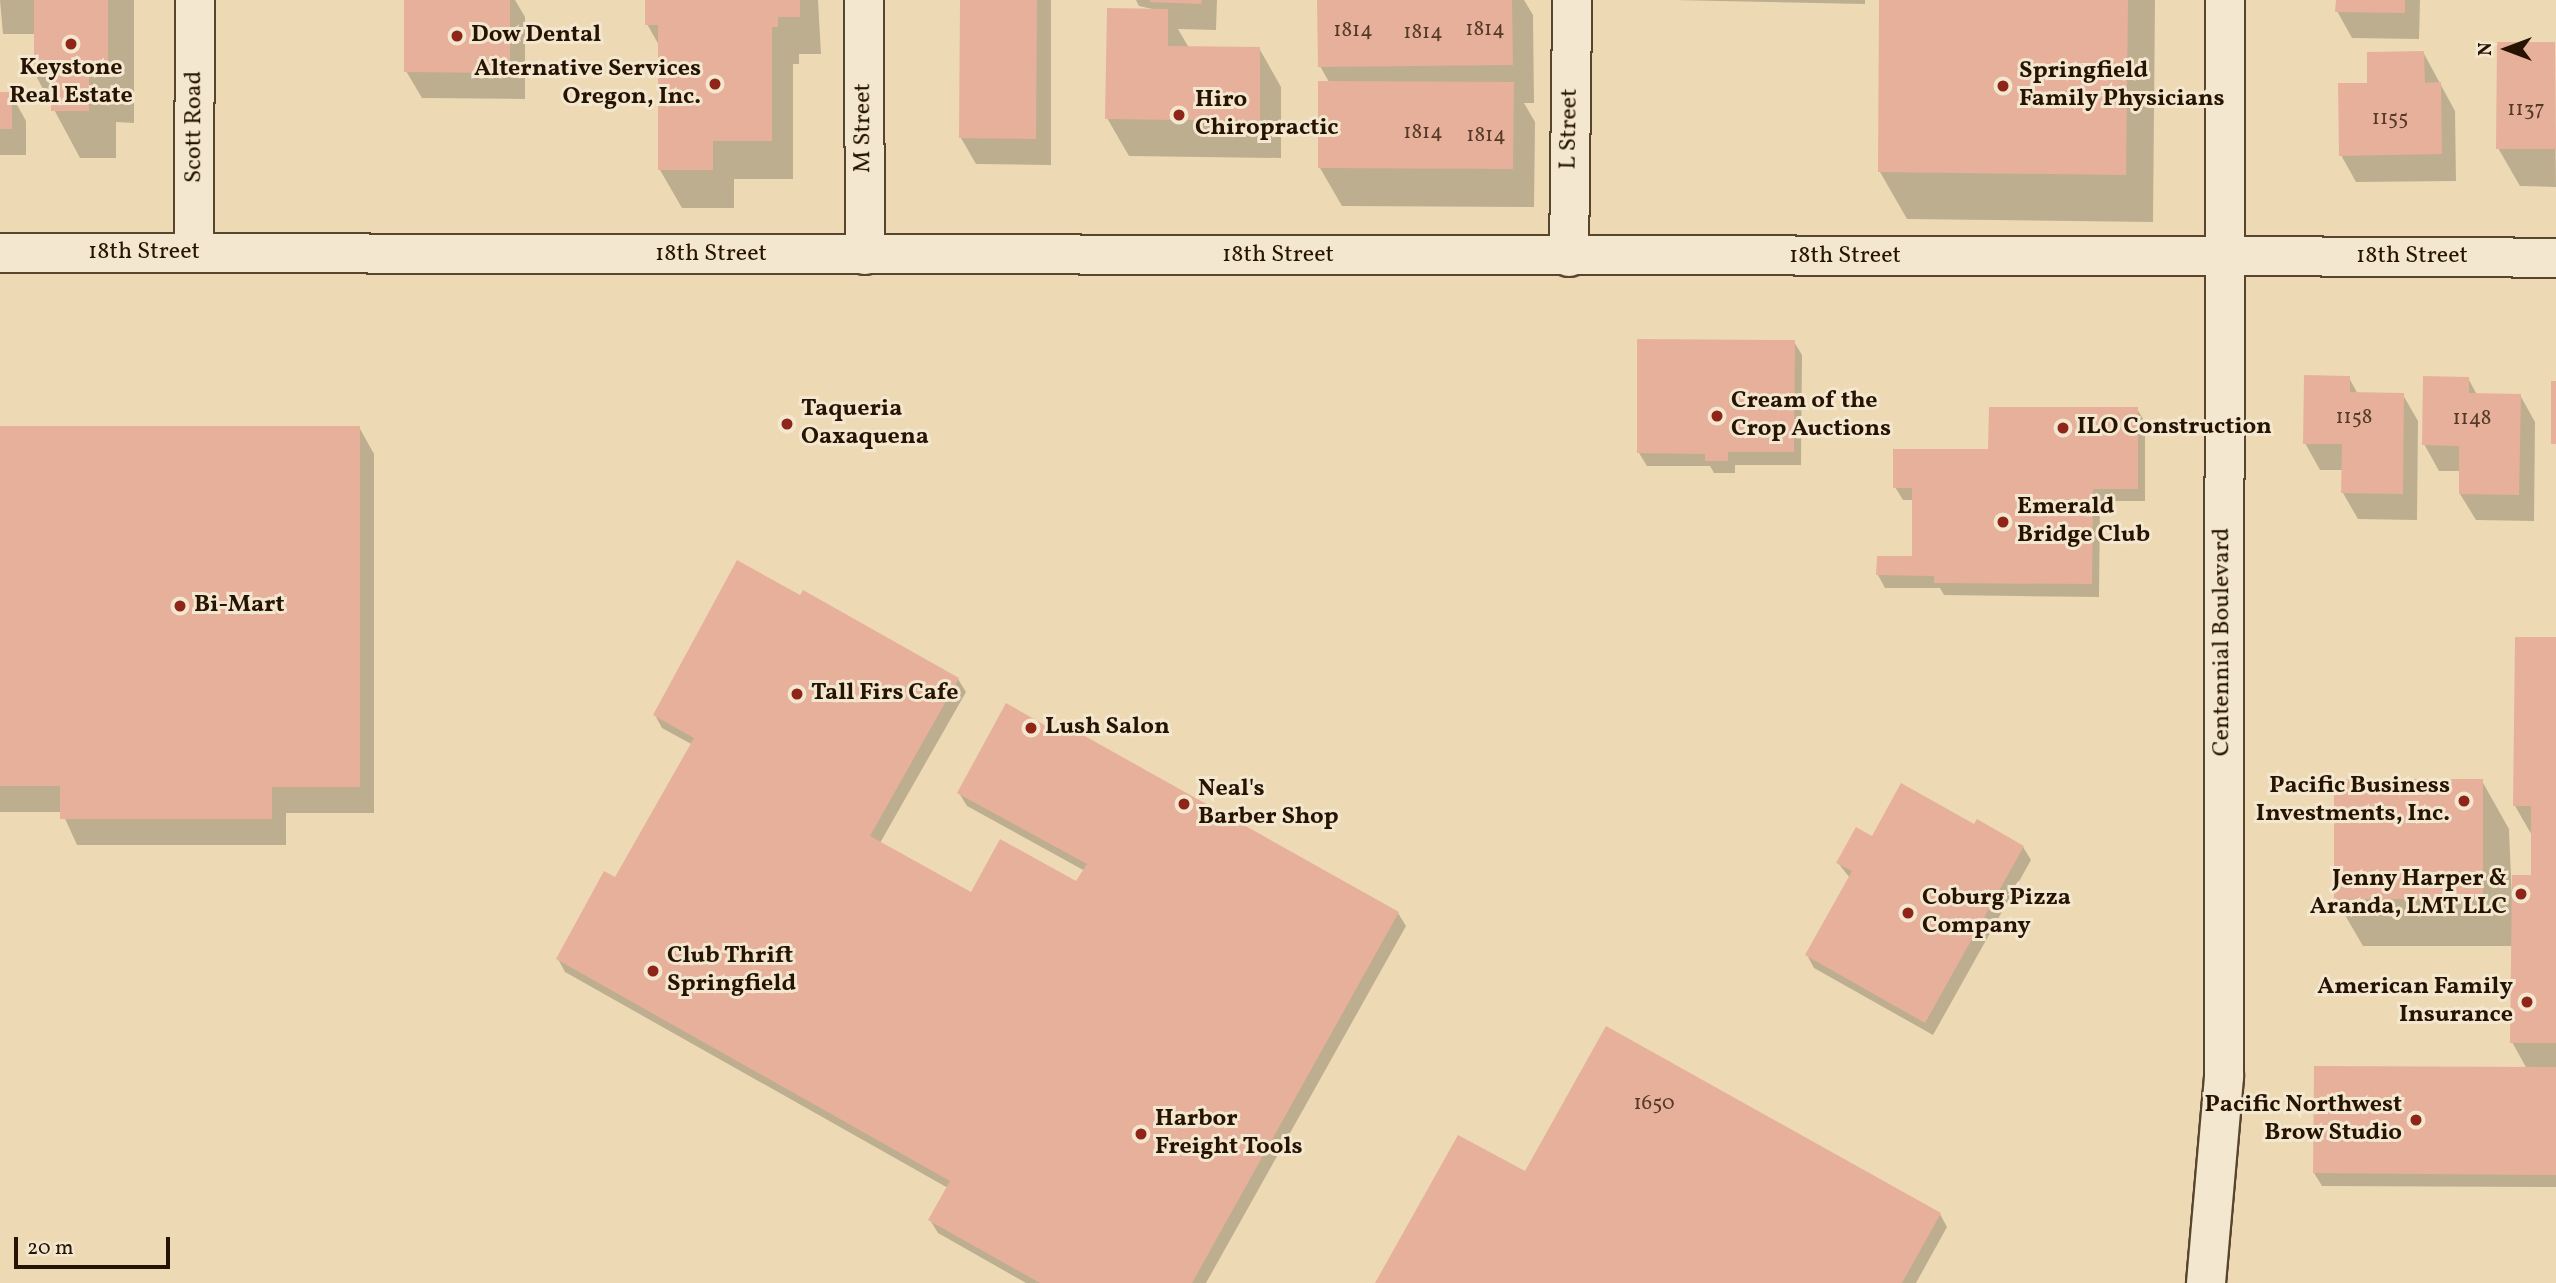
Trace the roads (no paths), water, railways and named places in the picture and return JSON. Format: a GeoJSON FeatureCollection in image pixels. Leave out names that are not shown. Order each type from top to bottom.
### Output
{"type":"FeatureCollection","features":[{"type":"Feature","properties":{"kind":"street","name":"Scott Road"},"geometry":{"type":"LineString","coordinates":[[194,253],[195,0]]}},
{"type":"Feature","properties":{"kind":"street","name":"M Street"},"geometry":{"type":"LineString","coordinates":[[864,0],[865,255]]}},
{"type":"Feature","properties":{"kind":"street","name":"L Street"},"geometry":{"type":"LineString","coordinates":[[1569,257],[1572,0]]}},
{"type":"Feature","properties":{"kind":"street","name":"Centennial Boulevard"},"geometry":{"type":"LineString","coordinates":[[2206,1283],[2224,1077],[2225,0]]}},
{"type":"Feature","properties":{"kind":"street","name":"18th Street"},"geometry":{"type":"LineString","coordinates":[[0,253],[2556,258]]}},
{"type":"Feature","properties":{"kind":"place","name":"Dow Dental"},"geometry":{"type":"Point","coordinates":[457,36]}},
{"type":"Feature","properties":{"kind":"place","name":"Keystone Real Estate"},"geometry":{"type":"Point","coordinates":[71,44]}},
{"type":"Feature","properties":{"kind":"place","name":"Alternative Services Oregon, Inc."},"geometry":{"type":"Point","coordinates":[715,84]}},
{"type":"Feature","properties":{"kind":"place","name":"Springfield Family Physicians"},"geometry":{"type":"Point","coordinates":[2003,86]}},
{"type":"Feature","properties":{"kind":"place","name":"Hiro Chiropractic"},"geometry":{"type":"Point","coordinates":[1179,115]}},
{"type":"Feature","properties":{"kind":"place","name":"Cream of the Crop Auctions"},"geometry":{"type":"Point","coordinates":[1717,416]}},
{"type":"Feature","properties":{"kind":"place","name":"Taqueria Oaxaquena"},"geometry":{"type":"Point","coordinates":[787,424]}},
{"type":"Feature","properties":{"kind":"place","name":"ILO Construction"},"geometry":{"type":"Point","coordinates":[2063,428]}},
{"type":"Feature","properties":{"kind":"place","name":"Emerald Bridge Club"},"geometry":{"type":"Point","coordinates":[2003,522]}},
{"type":"Feature","properties":{"kind":"place","name":"Bi-Mart"},"geometry":{"type":"Point","coordinates":[180,606]}},
{"type":"Feature","properties":{"kind":"place","name":"Tall Firs Cafe"},"geometry":{"type":"Point","coordinates":[797,694]}},
{"type":"Feature","properties":{"kind":"place","name":"Lush Salon"},"geometry":{"type":"Point","coordinates":[1031,728]}},
{"type":"Feature","properties":{"kind":"place","name":"Pacific Business Investments, Inc."},"geometry":{"type":"Point","coordinates":[2464,801]}},
{"type":"Feature","properties":{"kind":"place","name":"Neal's Barber Shop"},"geometry":{"type":"Point","coordinates":[1184,804]}},
{"type":"Feature","properties":{"kind":"place","name":"Jenny Harper & Aranda, LMT LLC"},"geometry":{"type":"Point","coordinates":[2521,894]}},
{"type":"Feature","properties":{"kind":"place","name":"Coburg Pizza Company"},"geometry":{"type":"Point","coordinates":[1908,913]}},
{"type":"Feature","properties":{"kind":"place","name":"Club Thrift Springfield"},"geometry":{"type":"Point","coordinates":[653,971]}},
{"type":"Feature","properties":{"kind":"place","name":"American Family Insurance"},"geometry":{"type":"Point","coordinates":[2527,1002]}},
{"type":"Feature","properties":{"kind":"place","name":"Pacific Northwest Brow Studio"},"geometry":{"type":"Point","coordinates":[2416,1120]}},
{"type":"Feature","properties":{"kind":"place","name":"Harbor Freight Tools"},"geometry":{"type":"Point","coordinates":[1141,1134]}}]}
